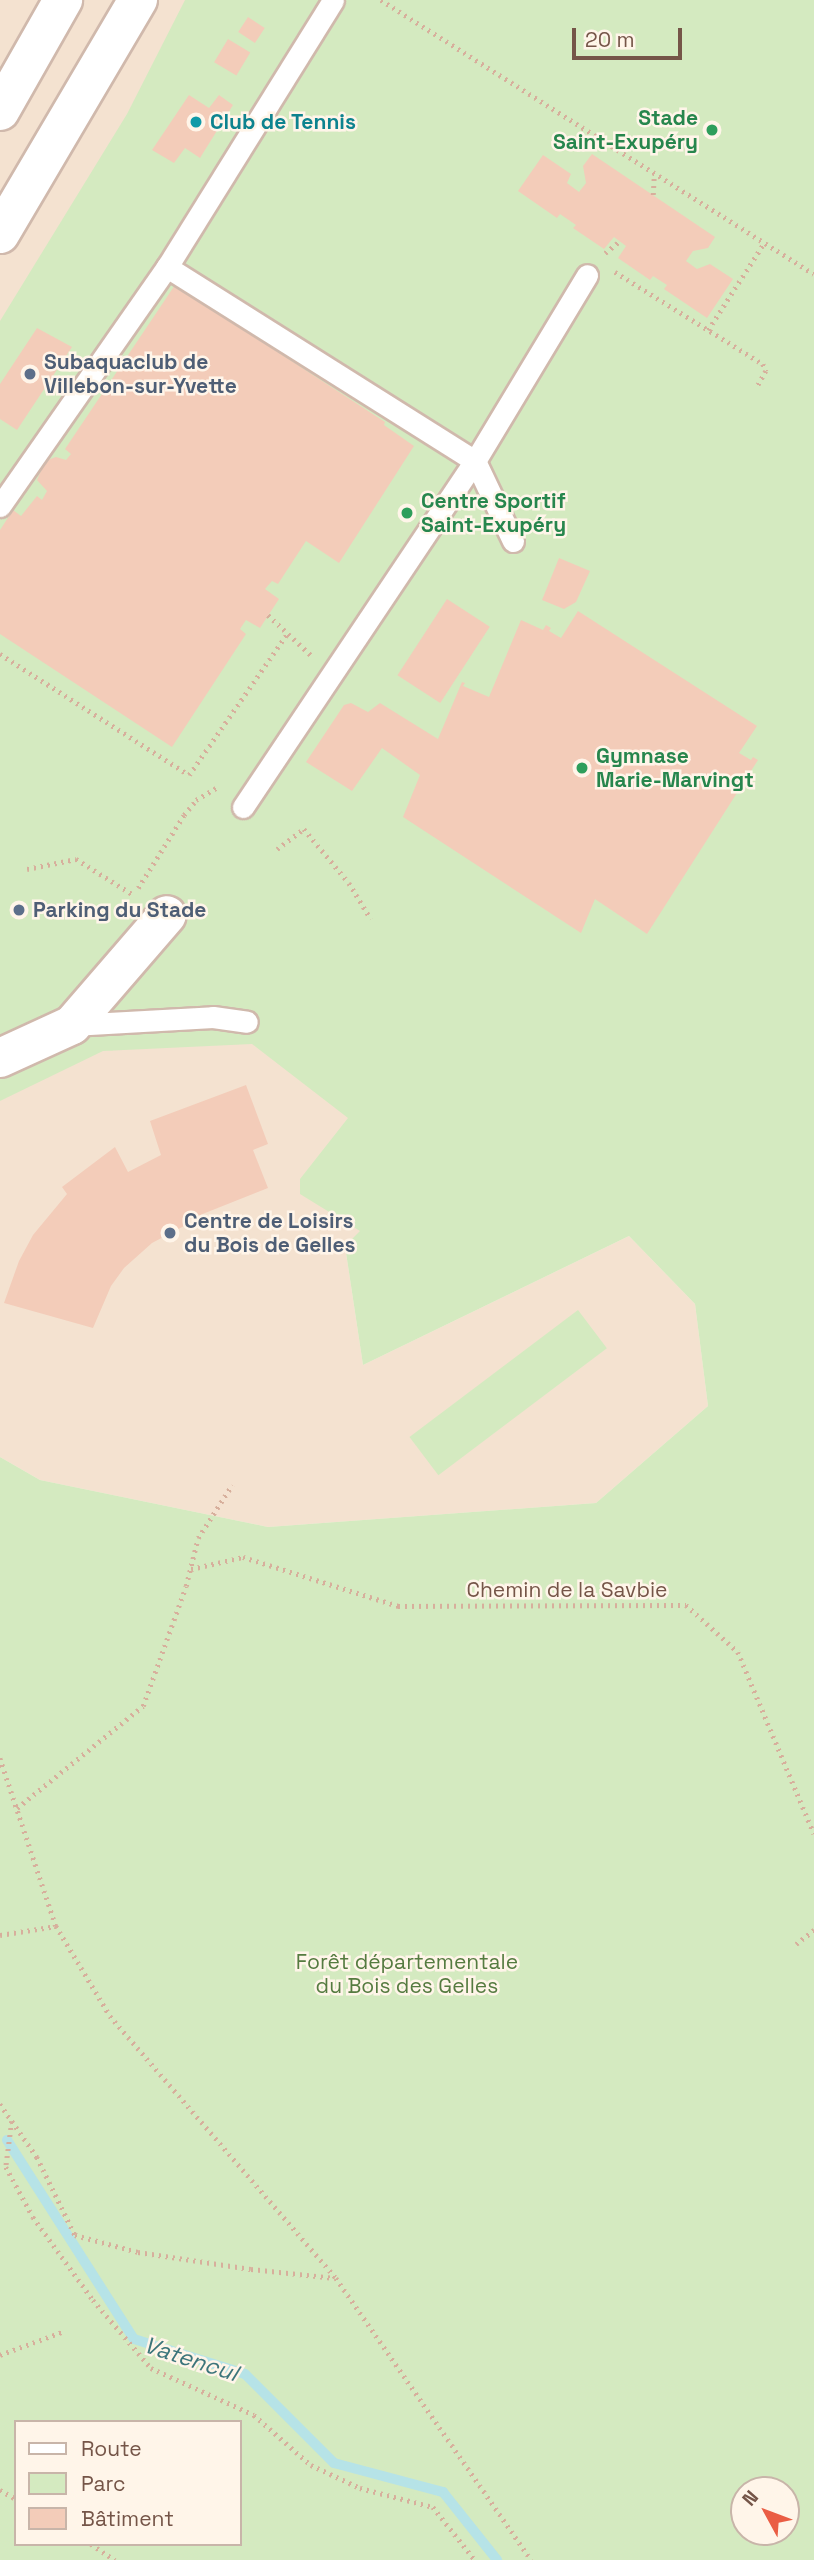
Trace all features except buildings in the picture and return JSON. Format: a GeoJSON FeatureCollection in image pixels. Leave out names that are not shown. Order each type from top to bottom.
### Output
{"type":"FeatureCollection","features":[{"type":"Feature","properties":{"kind":"street"},"geometry":{"type":"LineString","coordinates":[[0,111],[63,0]]}},
{"type":"Feature","properties":{"kind":"street"},"geometry":{"type":"LineString","coordinates":[[0,234],[138,0]]}},
{"type":"Feature","properties":{"kind":"street"},"geometry":{"type":"LineString","coordinates":[[0,1058],[72,1025],[167,915]]}},
{"type":"Feature","properties":{"kind":"lane"},"geometry":{"type":"LineString","coordinates":[[0,506],[167,267],[333,0]]}},
{"type":"Feature","properties":{"kind":"lane"},"geometry":{"type":"LineString","coordinates":[[167,267],[475,461],[513,541]]}},
{"type":"Feature","properties":{"kind":"lane"},"geometry":{"type":"LineString","coordinates":[[243,807],[475,461],[587,275]]}},
{"type":"Feature","properties":{"kind":"lane"},"geometry":{"type":"LineString","coordinates":[[72,1025],[214,1017],[247,1022]]}},
{"type":"Feature","properties":{"kind":"path"},"geometry":{"type":"LineString","coordinates":[[381,0],[814,274]]}},
{"type":"Feature","properties":{"kind":"path"},"geometry":{"type":"LineString","coordinates":[[653,195],[654,175]]}},
{"type":"Feature","properties":{"kind":"path"},"geometry":{"type":"LineString","coordinates":[[708,330],[764,243]]}},
{"type":"Feature","properties":{"kind":"path"},"geometry":{"type":"LineString","coordinates":[[607,268],[763,364],[766,371],[757,387]]}},
{"type":"Feature","properties":{"kind":"path"},"geometry":{"type":"LineString","coordinates":[[268,615],[294,642]]}},
{"type":"Feature","properties":{"kind":"path"},"geometry":{"type":"LineString","coordinates":[[0,654],[189,775],[286,634]]}},
{"type":"Feature","properties":{"kind":"path"},"geometry":{"type":"LineString","coordinates":[[27,869],[76,859],[131,896],[196,800],[224,783]]}},
{"type":"Feature","properties":{"kind":"path"},"geometry":{"type":"LineString","coordinates":[[277,849],[304,829],[349,883],[371,919]]}},
{"type":"Feature","properties":{"kind":"path"},"geometry":{"type":"LineString","coordinates":[[17,1808],[143,1706],[191,1569],[198,1538],[232,1485]]}},
{"type":"Feature","properties":{"kind":"path","name":"Chemin de la Savbie"},"geometry":{"type":"LineString","coordinates":[[191,1569],[243,1558],[398,1606],[686,1605],[738,1652],[814,1834]]}},
{"type":"Feature","properties":{"kind":"path"},"geometry":{"type":"LineString","coordinates":[[0,1758],[56,1926],[110,2016],[336,2278],[531,2560]]}},
{"type":"Feature","properties":{"kind":"path"},"geometry":{"type":"LineString","coordinates":[[0,1935],[56,1926]]}},
{"type":"Feature","properties":{"kind":"path"},"geometry":{"type":"LineString","coordinates":[[796,1944],[814,1930]]}},
{"type":"Feature","properties":{"kind":"path"},"geometry":{"type":"LineString","coordinates":[[0,2104],[37,2157],[75,2235],[138,2252],[251,2269],[336,2278]]}},
{"type":"Feature","properties":{"kind":"path"},"geometry":{"type":"LineString","coordinates":[[12,2121],[6,2167],[33,2217],[93,2300],[151,2368],[254,2415],[312,2465],[360,2488],[433,2508],[475,2560]]}},
{"type":"Feature","properties":{"kind":"path"},"geometry":{"type":"LineString","coordinates":[[0,2355],[62,2332]]}},
{"type":"Feature","properties":{"kind":"path"},"geometry":{"type":"LineString","coordinates":[[94,2546],[116,2560]]}},
{"type":"Feature","properties":{"kind":"shaded area","name":"Centre Sportif Saint-Exupéry"},"geometry":{"type":"Polygon","coordinates":[[[0,0],[814,0],[605,1006],[345,1246],[363,1365],[629,1236],[695,1304],[708,1406],[596,1503],[268,1527],[40,1480],[0,1457],[0,0]]]}},
{"type":"Feature","properties":{"kind":"green space","name":"Forêt départementale du Bois des Gelles"},"geometry":{"type":"Polygon","coordinates":[[[185,0],[814,0],[814,2560],[0,2560],[0,1457],[40,1480],[268,1527],[596,1503],[708,1406],[695,1304],[629,1236],[363,1365],[345,1246],[360,1231],[300,1194],[300,1179],[348,1118],[252,1044],[103,1051],[0,1101],[0,321],[127,114],[185,0]]]}},
{"type":"Feature","properties":{"kind":"green space"},"geometry":{"type":"Polygon","coordinates":[[[578,1310],[607,1348],[438,1475],[409,1437],[578,1310]]]}},
{"type":"Feature","properties":{"kind":"waterway","name":"Vatencul"},"geometry":{"type":"LineString","coordinates":[[7,2140],[134,2339],[245,2374],[334,2463],[443,2492],[497,2560]]}},
{"type":"Feature","properties":{"kind":"place","name":"Club de Tennis"},"geometry":{"type":"Point","coordinates":[196,122]}},
{"type":"Feature","properties":{"kind":"place","name":"Stade Saint-Exupéry"},"geometry":{"type":"Point","coordinates":[712,130]}},
{"type":"Feature","properties":{"kind":"place","name":"Subaquaclub de Villebon-sur-Yvette"},"geometry":{"type":"Point","coordinates":[30,374]}},
{"type":"Feature","properties":{"kind":"place","name":"Centre Sportif Saint-Exupéry"},"geometry":{"type":"Point","coordinates":[407,513]}},
{"type":"Feature","properties":{"kind":"place","name":"Gymnase Marie-Marvingt"},"geometry":{"type":"Point","coordinates":[582,768]}},
{"type":"Feature","properties":{"kind":"place","name":"Parking du Stade"},"geometry":{"type":"Point","coordinates":[19,910]}},
{"type":"Feature","properties":{"kind":"place","name":"Centre de Loisirs du Bois de Gelles"},"geometry":{"type":"Point","coordinates":[170,1233]}}]}
